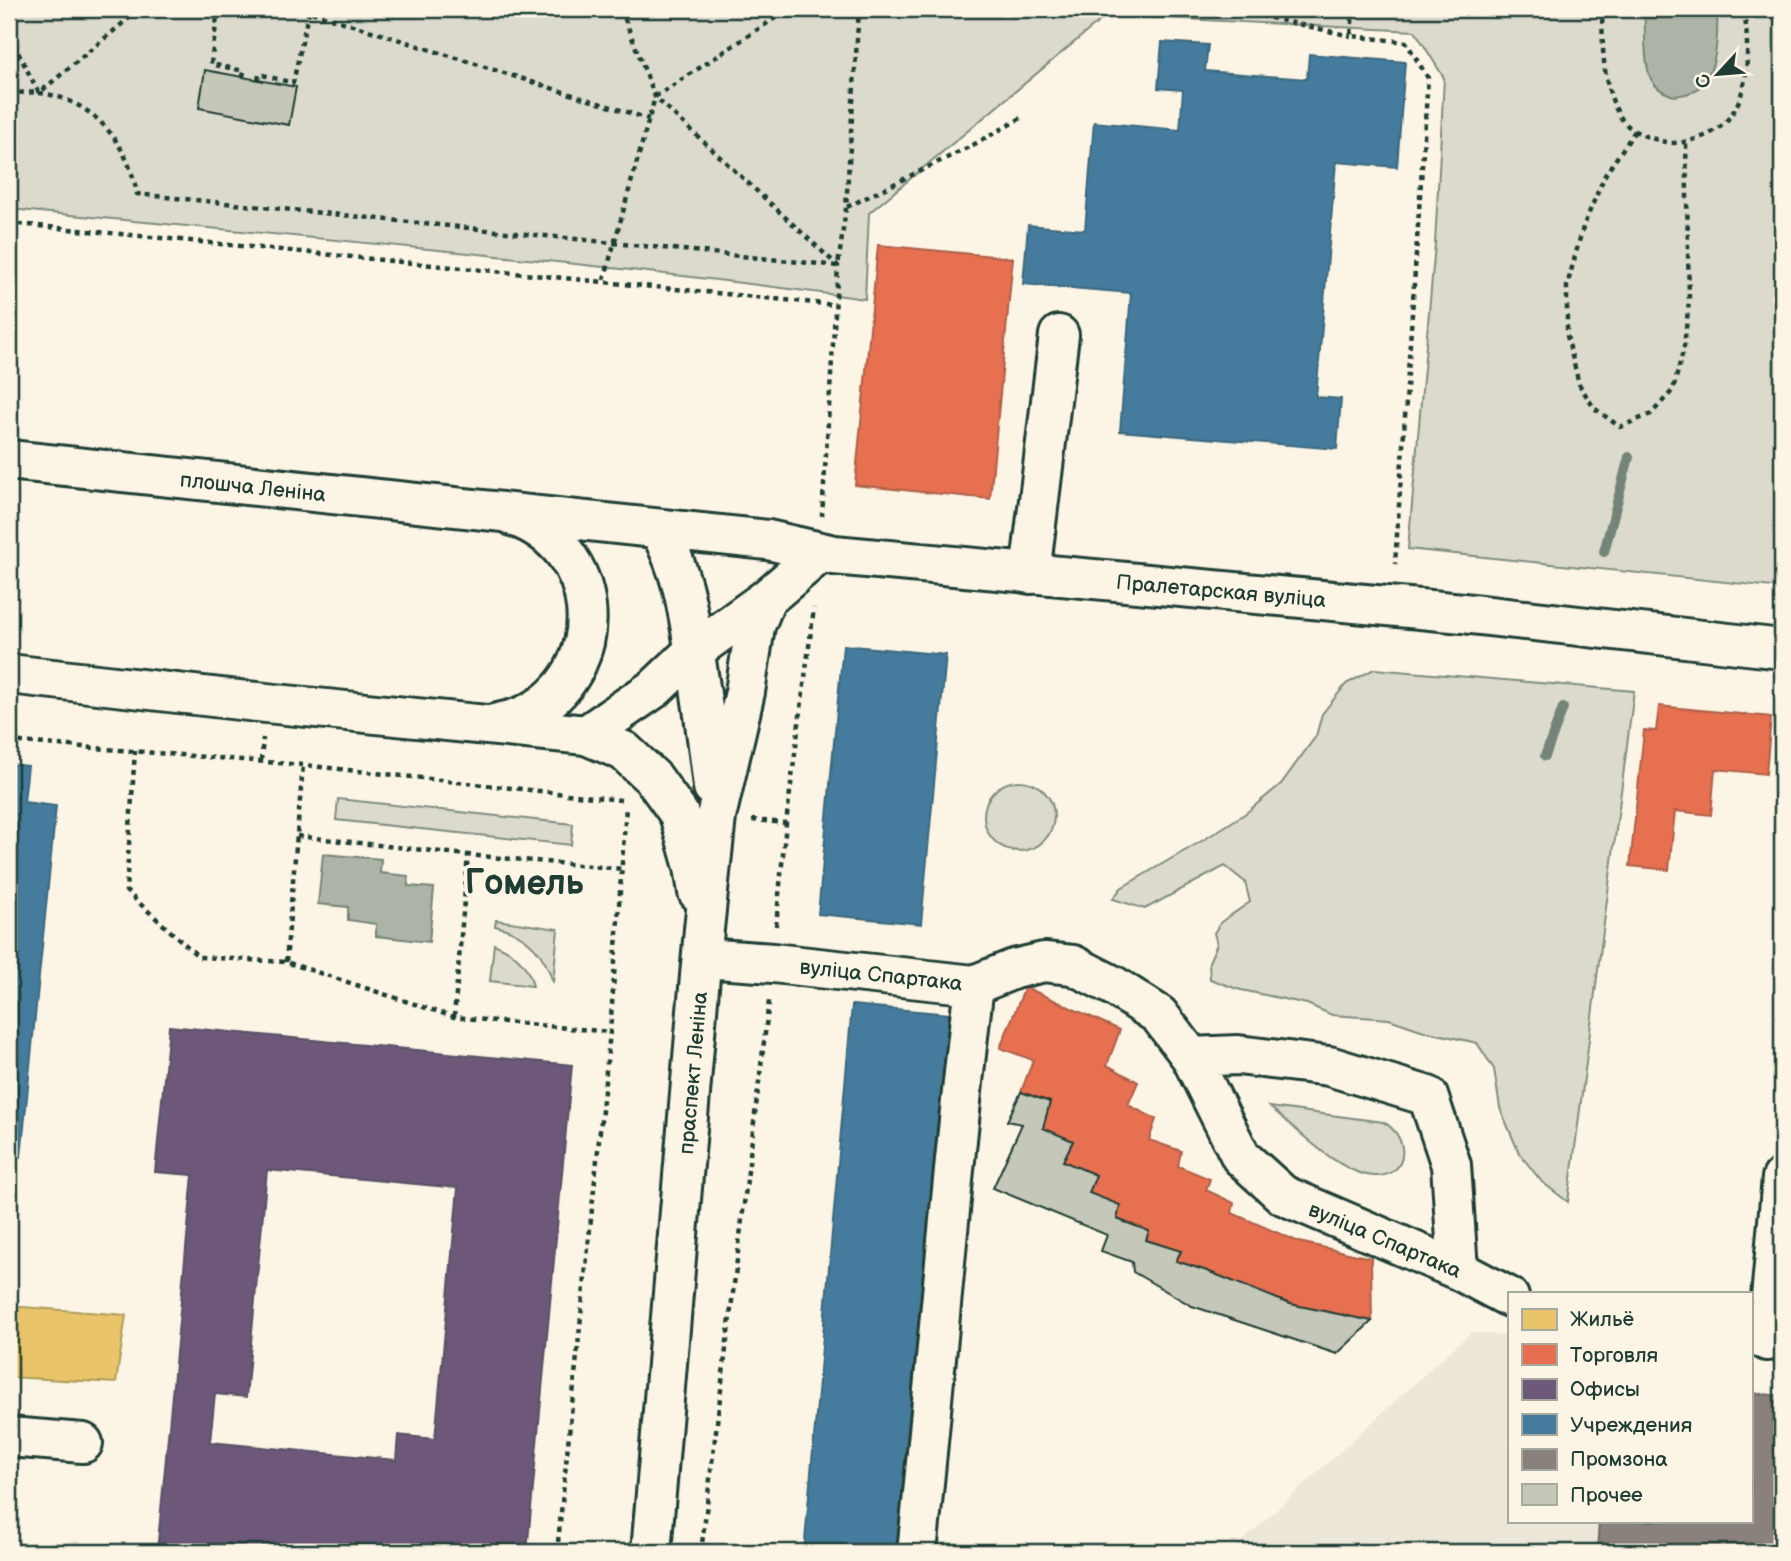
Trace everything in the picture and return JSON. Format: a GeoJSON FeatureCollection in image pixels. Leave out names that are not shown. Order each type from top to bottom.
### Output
{"type":"FeatureCollection","features":[{"type":"Feature","properties":{"kind":"main road"},"geometry":{"type":"LineString","coordinates":[[1030,574],[1059,335]]}},
{"type":"Feature","properties":{"kind":"main road","name":"плошча Леніна"},"geometry":{"type":"LineString","coordinates":[[9,460],[660,530]]}},
{"type":"Feature","properties":{"kind":"main road","name":"плошча Леніна"},"geometry":{"type":"LineString","coordinates":[[472,725],[514,720],[551,699],[577,665],[584,646],[587,624],[586,602],[580,580],[570,560],[539,528],[518,518],[496,513]]}},
{"type":"Feature","properties":{"kind":"main road","name":"Пралетарская вуліца"},"geometry":{"type":"LineString","coordinates":[[660,530],[768,540],[821,539],[1030,574],[1463,613],[1782,649]]}},
{"type":"Feature","properties":{"kind":"main road"},"geometry":{"type":"LineString","coordinates":[[660,530],[675,558],[685,594],[694,651],[730,818]]}},
{"type":"Feature","properties":{"kind":"main road"},"geometry":{"type":"LineString","coordinates":[[586,735],[655,688],[694,651],[766,599],[821,539]]}},
{"type":"Feature","properties":{"kind":"main road","name":"праспект Леніна"},"geometry":{"type":"LineString","coordinates":[[651,1552],[704,943],[730,818],[755,626],[766,599]]}},
{"type":"Feature","properties":{"kind":"main road","name":"плошча Леніна"},"geometry":{"type":"LineString","coordinates":[[9,674],[586,735],[624,751],[654,779],[679,814],[694,867],[704,943]]}},
{"type":"Feature","properties":{"kind":"main road","name":"вуліца Спартака"},"geometry":{"type":"LineString","coordinates":[[704,943],[773,963],[974,985],[1014,969],[1044,962],[1073,965],[1114,986],[1159,1015],[1191,1057],[1241,1157],[1283,1195],[1458,1270],[1508,1296]]}},
{"type":"Feature","properties":{"kind":"main road"},"geometry":{"type":"LineString","coordinates":[[917,1552],[963,1071],[974,985]]}},
{"type":"Feature","properties":{"kind":"main road"},"geometry":{"type":"LineString","coordinates":[[1191,1057],[1238,1055],[1329,1066],[1428,1096],[1451,1165],[1458,1270]]}},
{"type":"Feature","properties":{"kind":"main road"},"geometry":{"type":"LineString","coordinates":[[1767,1340],[1782,1178]]}},
{"type":"Feature","properties":{"kind":"main road"},"geometry":{"type":"LineString","coordinates":[[9,1437],[83,1443]]}},
{"type":"Feature","properties":{"kind":"path"},"geometry":{"type":"LineString","coordinates":[[39,93],[140,9]]}},
{"type":"Feature","properties":{"kind":"path"},"geometry":{"type":"LineString","coordinates":[[218,9],[211,64],[244,71],[243,77]]}},
{"type":"Feature","properties":{"kind":"path"},"geometry":{"type":"LineString","coordinates":[[302,9],[649,118]]}},
{"type":"Feature","properties":{"kind":"path"},"geometry":{"type":"LineString","coordinates":[[621,9],[655,97],[838,266]]}},
{"type":"Feature","properties":{"kind":"path"},"geometry":{"type":"LineString","coordinates":[[604,280],[655,97],[789,9]]}},
{"type":"Feature","properties":{"kind":"path"},"geometry":{"type":"LineString","coordinates":[[821,539],[838,266],[846,208],[859,9]]}},
{"type":"Feature","properties":{"kind":"path"},"geometry":{"type":"LineString","coordinates":[[1231,9],[1351,36],[1406,42],[1428,78],[1395,564]]}},
{"type":"Feature","properties":{"kind":"path"},"geometry":{"type":"LineString","coordinates":[[1351,36],[1353,9]]}},
{"type":"Feature","properties":{"kind":"path"},"geometry":{"type":"LineString","coordinates":[[1602,9],[1605,76],[1622,120],[1634,131],[1667,143],[1686,142],[1706,136],[1721,125],[1738,101],[1747,72],[1744,9]]}},
{"type":"Feature","properties":{"kind":"path"},"geometry":{"type":"LineString","coordinates":[[258,80],[259,74],[293,83],[309,10]]}},
{"type":"Feature","properties":{"kind":"path"},"geometry":{"type":"LineString","coordinates":[[9,34],[39,93]]}},
{"type":"Feature","properties":{"kind":"path"},"geometry":{"type":"LineString","coordinates":[[9,94],[39,93],[61,98],[98,119],[114,135],[125,153],[134,173],[137,194],[838,266]]}},
{"type":"Feature","properties":{"kind":"path"},"geometry":{"type":"LineString","coordinates":[[846,208],[1023,117]]}},
{"type":"Feature","properties":{"kind":"path"},"geometry":{"type":"LineString","coordinates":[[1634,131],[1605,175],[1583,227],[1567,286],[1567,336],[1579,384],[1594,408],[1620,426],[1651,414],[1673,390],[1684,347],[1689,301],[1686,142]]}},
{"type":"Feature","properties":{"kind":"path"},"geometry":{"type":"LineString","coordinates":[[9,223],[836,305]]}},
{"type":"Feature","properties":{"kind":"path"},"geometry":{"type":"LineString","coordinates":[[701,1552],[815,598]]}},
{"type":"Feature","properties":{"kind":"path"},"geometry":{"type":"LineString","coordinates":[[9,741],[303,765],[619,799],[625,806],[623,869],[610,1032],[557,1552]]}},
{"type":"Feature","properties":{"kind":"path"},"geometry":{"type":"LineString","coordinates":[[135,750],[126,891],[199,957],[286,962],[454,1017],[610,1032]]}},
{"type":"Feature","properties":{"kind":"path"},"geometry":{"type":"LineString","coordinates":[[286,962],[303,765]]}},
{"type":"Feature","properties":{"kind":"path"},"geometry":{"type":"LineString","coordinates":[[730,818],[786,823]]}},
{"type":"Feature","properties":{"kind":"path"},"geometry":{"type":"LineString","coordinates":[[297,836],[623,869]]}},
{"type":"Feature","properties":{"kind":"path"},"geometry":{"type":"LineString","coordinates":[[454,1017],[468,855]]}},
{"type":"Feature","properties":{"kind":"shaded area"},"geometry":{"type":"Polygon","coordinates":[[[9,9],[1782,9],[1782,588],[1408,549],[1435,244],[1444,78],[1415,31],[1107,15],[869,213],[865,299],[544,261],[9,209],[9,9]]]}},
{"type":"Feature","properties":{"kind":"shaded area"},"geometry":{"type":"Polygon","coordinates":[[[1644,9],[1717,9],[1716,45],[1711,70],[1697,89],[1673,96],[1662,91],[1653,82],[1647,64],[1644,9]]]}},
{"type":"Feature","properties":{"kind":"shaded area"},"geometry":{"type":"Polygon","coordinates":[[[1374,669],[1634,691],[1568,1202],[1542,1182],[1519,1153],[1500,1108],[1494,1069],[1477,1043],[1424,1031],[1389,1019],[1332,1015],[1307,1004],[1237,989],[1210,979],[1209,962],[1217,944],[1214,933],[1221,922],[1250,902],[1245,882],[1225,866],[1145,909],[1113,899],[1121,888],[1246,813],[1281,784],[1316,736],[1322,714],[1346,684],[1374,669]]]}},
{"type":"Feature","properties":{"kind":"shaded area"},"geometry":{"type":"Polygon","coordinates":[[[1026,781],[1039,787],[1048,796],[1052,802],[1052,830],[1044,841],[1033,849],[1012,851],[994,841],[986,830],[984,809],[994,791],[1005,783],[1026,781]]]}},
{"type":"Feature","properties":{"kind":"shaded area"},"geometry":{"type":"Polygon","coordinates":[[[338,799],[573,824],[571,845],[336,820],[338,799]]]}},
{"type":"Feature","properties":{"kind":"shaded area"},"geometry":{"type":"Polygon","coordinates":[[[323,854],[381,859],[380,873],[408,876],[408,886],[434,888],[429,942],[376,936],[376,924],[348,920],[348,907],[318,904],[323,854]]]}},
{"type":"Feature","properties":{"kind":"shaded area"},"geometry":{"type":"Polygon","coordinates":[[[496,920],[558,929],[553,983],[545,962],[533,946],[516,934],[495,926],[496,920]]]}},
{"type":"Feature","properties":{"kind":"shaded area"},"geometry":{"type":"Polygon","coordinates":[[[494,944],[519,960],[528,971],[533,986],[490,981],[494,944]]]}},
{"type":"Feature","properties":{"kind":"shaded area"},"geometry":{"type":"Polygon","coordinates":[[[1270,1107],[1383,1122],[1398,1136],[1402,1154],[1400,1162],[1396,1169],[1378,1176],[1350,1169],[1335,1161],[1270,1107]]]}},
{"type":"Feature","properties":{"kind":"shaded area"},"geometry":{"type":"Polygon","coordinates":[[[1471,1332],[1508,1336],[1508,1522],[1752,1522],[1752,1393],[1782,1396],[1782,1552],[1230,1552],[1471,1332]]]}},
{"type":"Feature","properties":{"kind":"building: Жильё"},"geometry":{"type":"Polygon","coordinates":[[[9,1306],[126,1315],[116,1383],[9,1377],[9,1306]]]}},
{"type":"Feature","properties":{"kind":"building: Торговля"},"geometry":{"type":"Polygon","coordinates":[[[878,245],[1013,258],[990,499],[855,485],[878,245]]]}},
{"type":"Feature","properties":{"kind":"building: Торговля"},"geometry":{"type":"Polygon","coordinates":[[[1659,706],[1771,717],[1766,774],[1715,769],[1711,815],[1675,811],[1669,870],[1630,866],[1644,730],[1656,731],[1659,706]]]}},
{"type":"Feature","properties":{"kind":"building: Торговля"},"geometry":{"type":"Polygon","coordinates":[[[1025,987],[1120,1030],[1107,1065],[1138,1082],[1128,1105],[1156,1119],[1149,1140],[1181,1151],[1178,1166],[1210,1179],[1206,1190],[1234,1203],[1232,1213],[1299,1242],[1371,1258],[1372,1321],[1290,1304],[1176,1261],[1181,1251],[1146,1240],[1149,1231],[1117,1219],[1120,1205],[1089,1193],[1096,1175],[1063,1161],[1073,1141],[1043,1128],[1050,1102],[1021,1092],[1033,1060],[1000,1048],[1025,987]]]}},
{"type":"Feature","properties":{"kind":"building: Офисы"},"geometry":{"type":"Polygon","coordinates":[[[169,1026],[572,1065],[527,1552],[157,1552],[193,1175],[155,1172],[169,1026]],[[267,1170],[246,1397],[215,1394],[210,1442],[396,1460],[398,1435],[435,1439],[458,1188],[267,1170]]]}},
{"type":"Feature","properties":{"kind":"building: Учреждения"},"geometry":{"type":"Polygon","coordinates":[[[1162,42],[1208,45],[1205,71],[1307,79],[1309,54],[1405,62],[1397,167],[1336,162],[1316,397],[1341,399],[1337,449],[1120,431],[1131,293],[1023,284],[1028,225],[1085,230],[1094,122],[1180,130],[1183,90],[1158,88],[1162,42]]]}},
{"type":"Feature","properties":{"kind":"building: Учреждения"},"geometry":{"type":"Polygon","coordinates":[[[843,645],[946,655],[921,924],[818,914],[843,645]]]}},
{"type":"Feature","properties":{"kind":"building: Учреждения"},"geometry":{"type":"Polygon","coordinates":[[[9,764],[28,766],[24,802],[56,806],[21,1157],[9,1156],[9,764]]]}},
{"type":"Feature","properties":{"kind":"building: Учреждения"},"geometry":{"type":"Polygon","coordinates":[[[852,1005],[949,1014],[902,1552],[804,1552],[852,1005]]]}},
{"type":"Feature","properties":{"kind":"building: Промзона"},"geometry":{"type":"Polygon","coordinates":[[[1752,1393],[1782,1396],[1782,1552],[1597,1552],[1599,1522],[1752,1522],[1752,1393]]]}},
{"type":"Feature","properties":{"kind":"building: Прочее"},"geometry":{"type":"Polygon","coordinates":[[[205,70],[296,87],[289,125],[199,108],[205,70]]]}},
{"type":"Feature","properties":{"kind":"building: Прочее"},"geometry":{"type":"Polygon","coordinates":[[[1021,1092],[1050,1102],[1043,1128],[1073,1141],[1063,1161],[1096,1175],[1089,1193],[1120,1205],[1117,1219],[1149,1231],[1146,1240],[1181,1251],[1176,1261],[1290,1304],[1372,1321],[1337,1354],[1192,1306],[1133,1272],[1132,1262],[1101,1251],[1107,1235],[993,1188],[1022,1124],[1007,1121],[1021,1092]]]}},
{"type":"Feature","properties":{"kind":"waterway"},"geometry":{"type":"LineString","coordinates":[[1604,552],[1629,457]]}},
{"type":"Feature","properties":{"kind":"waterway"},"geometry":{"type":"LineString","coordinates":[[1545,756],[1563,708]]}},
{"type":"Feature","properties":{"kind":"district","name":"Гомель"},"geometry":{"type":"Point","coordinates":[524,882]}}]}
